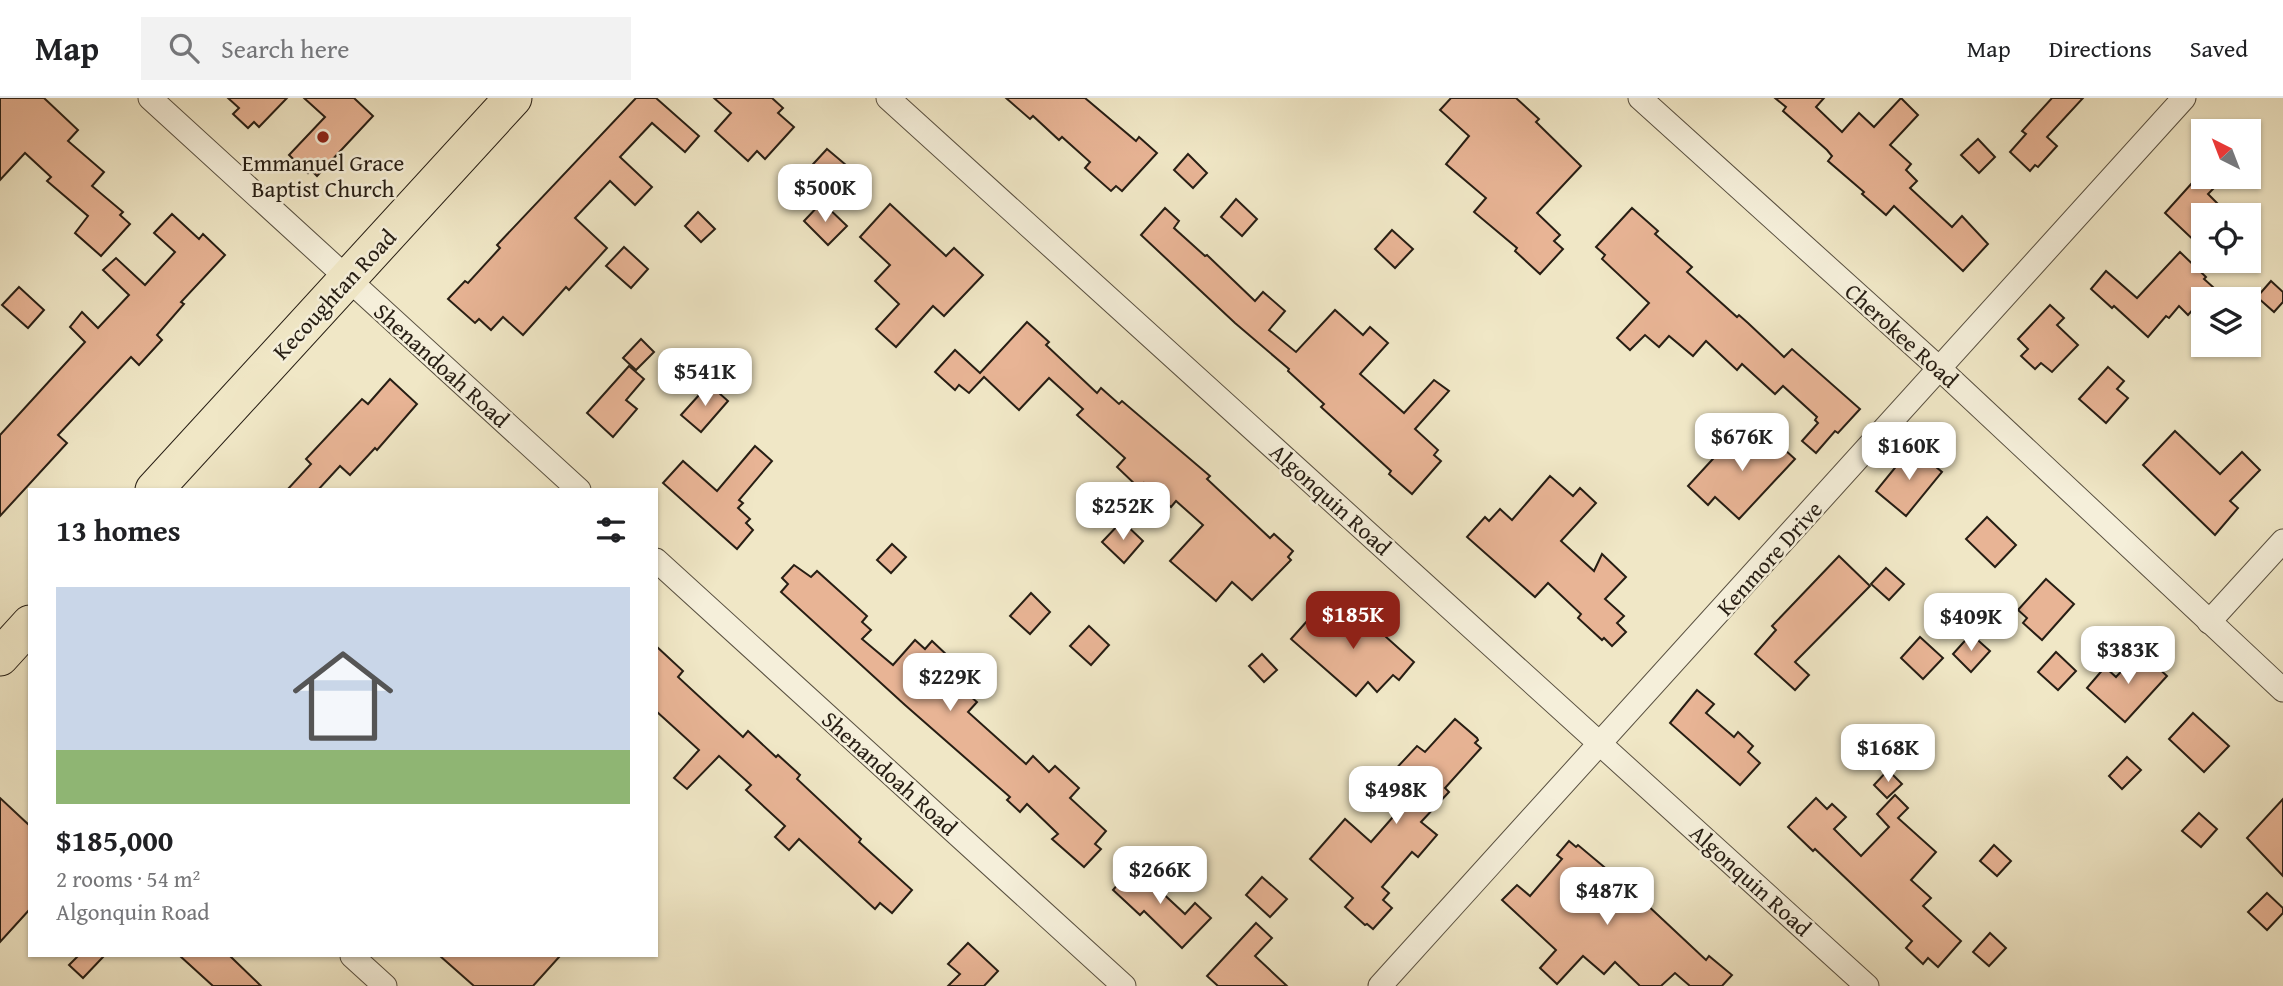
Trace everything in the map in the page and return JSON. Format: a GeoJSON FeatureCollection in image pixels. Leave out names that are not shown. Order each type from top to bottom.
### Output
{"type":"FeatureCollection","features":[{"type":"Feature","properties":{"kind":"main road","name":"Kecoughtan Road"},"geometry":{"type":"LineString","coordinates":[[156,488],[513,98]]}},
{"type":"Feature","properties":{"kind":"street","name":"Shenandoah Road"},"geometry":{"type":"LineString","coordinates":[[150,98],[577,488]]}},
{"type":"Feature","properties":{"kind":"street","name":"Algonquin Road"},"geometry":{"type":"LineString","coordinates":[[888,98],[1867,986]]}},
{"type":"Feature","properties":{"kind":"street","name":"Cherokee Road"},"geometry":{"type":"LineString","coordinates":[[1640,98],[1940,369],[2283,690]]}},
{"type":"Feature","properties":{"kind":"street","name":"Kenmore Drive"},"geometry":{"type":"LineString","coordinates":[[1380,986],[2184,98]]}},
{"type":"Feature","properties":{"kind":"street"},"geometry":{"type":"LineString","coordinates":[[2209,622],[2283,541]]}},
{"type":"Feature","properties":{"kind":"street","name":"Shenandoah Road"},"geometry":{"type":"LineString","coordinates":[[658,562],[1124,986]]}},
{"type":"Feature","properties":{"kind":"street"},"geometry":{"type":"LineString","coordinates":[[353,957],[385,986]]}},
{"type":"Feature","properties":{"kind":"building"},"geometry":{"type":"Polygon","coordinates":[[[0,98],[44,98],[78,130],[68,141],[104,172],[92,186],[123,212],[120,215],[130,224],[101,256],[75,233],[88,216],[47,181],[51,177],[25,153],[0,180],[0,98]]]}},
{"type":"Feature","properties":{"kind":"building","name":"Emmanuel Grace Baptist Church"},"geometry":{"type":"Polygon","coordinates":[[[228,98],[287,98],[259,127],[254,122],[248,128],[233,114],[239,108],[228,98]]]}},
{"type":"Feature","properties":{"kind":"building","name":"Emmanuel Grace Baptist Church"},"geometry":{"type":"Polygon","coordinates":[[[304,98],[354,98],[373,116],[317,176],[311,170],[308,173],[289,155],[325,117],[304,98]]]}},
{"type":"Feature","properties":{"kind":"building"},"geometry":{"type":"Polygon","coordinates":[[[636,98],[656,98],[699,136],[685,152],[652,123],[620,157],[652,187],[635,205],[610,181],[575,218],[607,248],[569,290],[566,287],[523,335],[503,317],[491,330],[479,319],[475,323],[448,299],[465,281],[468,283],[500,248],[497,245],[636,98]]]}},
{"type":"Feature","properties":{"kind":"building"},"geometry":{"type":"Polygon","coordinates":[[[714,98],[772,98],[783,108],[778,113],[794,127],[765,159],[757,151],[748,161],[715,131],[731,113],[714,98]]]}},
{"type":"Feature","properties":{"kind":"building"},"geometry":{"type":"Polygon","coordinates":[[[1006,98],[1085,98],[1136,141],[1139,137],[1157,153],[1122,191],[1116,186],[1111,191],[1085,168],[1090,162],[1062,137],[1059,140],[1033,116],[1030,119],[1006,98]]]}},
{"type":"Feature","properties":{"kind":"building"},"geometry":{"type":"Polygon","coordinates":[[[1451,98],[1516,98],[1539,119],[1536,122],[1581,166],[1537,213],[1560,235],[1554,241],[1563,249],[1540,274],[1515,251],[1517,248],[1474,212],[1486,198],[1446,164],[1469,136],[1440,110],[1451,98]]]}},
{"type":"Feature","properties":{"kind":"building"},"geometry":{"type":"Polygon","coordinates":[[[1775,98],[1824,98],[1816,107],[1842,132],[1859,113],[1874,127],[1901,98],[1918,115],[1890,145],[1911,164],[1906,170],[1917,181],[1910,188],[1952,227],[1962,216],[1988,244],[1963,271],[1894,206],[1886,215],[1862,194],[1864,192],[1828,161],[1832,156],[1827,150],[1783,111],[1786,107],[1775,98]]]}},
{"type":"Feature","properties":{"kind":"building"},"geometry":{"type":"Polygon","coordinates":[[[2052,98],[2083,98],[2047,137],[2057,146],[2038,167],[2035,165],[2030,171],[2010,152],[2026,134],[2022,131],[2052,98]]]}},
{"type":"Feature","properties":{"kind":"building"},"geometry":{"type":"Polygon","coordinates":[[[1978,139],[1995,157],[1979,173],[1961,155],[1978,139]]]}},
{"type":"Feature","properties":{"kind":"building"},"geometry":{"type":"Polygon","coordinates":[[[827,149],[859,176],[835,202],[804,174],[827,149]]]}},
{"type":"Feature","properties":{"kind":"building"},"geometry":{"type":"Polygon","coordinates":[[[1188,154],[1207,173],[1193,188],[1174,170],[1188,154]]]}},
{"type":"Feature","properties":{"kind":"building"},"geometry":{"type":"Polygon","coordinates":[[[2191,184],[2191,189],[2213,189],[2208,194],[2217,203],[2191,203],[2191,238],[2165,213],[2191,184]]]}},
{"type":"Feature","properties":{"kind":"building"},"geometry":{"type":"Polygon","coordinates":[[[1236,199],[1257,219],[1242,236],[1221,217],[1236,199]]]}},
{"type":"Feature","properties":{"kind":"building"},"geometry":{"type":"Polygon","coordinates":[[[822,202],[847,226],[828,245],[804,221],[822,202]]]}},
{"type":"Feature","properties":{"kind":"building"},"geometry":{"type":"Polygon","coordinates":[[[890,204],[946,256],[954,248],[983,275],[944,316],[933,306],[896,347],[876,329],[899,304],[875,281],[890,265],[860,237],[890,204]]]}},
{"type":"Feature","properties":{"kind":"building"},"geometry":{"type":"Polygon","coordinates":[[[1165,208],[1179,221],[1174,228],[1255,301],[1263,292],[1285,311],[1269,330],[1296,352],[1335,310],[1363,335],[1370,327],[1388,343],[1360,374],[1404,413],[1434,380],[1449,391],[1415,429],[1438,450],[1434,455],[1441,461],[1412,494],[1389,474],[1391,471],[1321,407],[1324,404],[1288,371],[1289,369],[1235,323],[1141,235],[1165,208]]]}},
{"type":"Feature","properties":{"kind":"building"},"geometry":{"type":"Polygon","coordinates":[[[1632,208],[1658,231],[1655,234],[1692,267],[1687,272],[1737,317],[1739,315],[1784,357],[1792,349],[1860,409],[1838,433],[1835,431],[1816,453],[1802,441],[1818,423],[1815,420],[1817,417],[1783,386],[1775,394],[1742,364],[1737,370],[1706,341],[1693,356],[1669,336],[1659,347],[1645,335],[1630,350],[1617,338],[1649,303],[1602,259],[1605,255],[1596,247],[1632,208]]]}},
{"type":"Feature","properties":{"kind":"building"},"geometry":{"type":"Polygon","coordinates":[[[698,212],[715,229],[701,242],[685,226],[698,212]]]}},
{"type":"Feature","properties":{"kind":"building"},"geometry":{"type":"Polygon","coordinates":[[[172,214],[199,239],[203,234],[225,255],[181,302],[184,304],[157,335],[162,340],[139,365],[131,357],[58,435],[67,443],[0,516],[0,435],[85,342],[70,327],[82,312],[98,328],[129,295],[103,270],[116,258],[145,285],[175,252],[154,233],[172,214]]]}},
{"type":"Feature","properties":{"kind":"building"},"geometry":{"type":"Polygon","coordinates":[[[1392,230],[1413,249],[1395,268],[1375,249],[1392,230]]]}},
{"type":"Feature","properties":{"kind":"building"},"geometry":{"type":"Polygon","coordinates":[[[624,247],[648,269],[631,288],[606,266],[624,247]]]}},
{"type":"Feature","properties":{"kind":"building"},"geometry":{"type":"Polygon","coordinates":[[[2180,252],[2191,263],[2191,273],[2202,273],[2213,287],[2191,287],[2191,312],[2188,315],[2179,306],[2169,318],[2166,316],[2148,337],[2091,289],[2106,271],[2137,298],[2180,252]]]}},
{"type":"Feature","properties":{"kind":"building"},"geometry":{"type":"Polygon","coordinates":[[[2271,281],[2283,292],[2283,302],[2274,312],[2261,301],[2261,292],[2271,281]]]}},
{"type":"Feature","properties":{"kind":"building"},"geometry":{"type":"Polygon","coordinates":[[[19,287],[44,310],[28,328],[2,305],[19,287]]]}},
{"type":"Feature","properties":{"kind":"building"},"geometry":{"type":"Polygon","coordinates":[[[2050,305],[2064,318],[2057,325],[2078,345],[2052,372],[2041,363],[2035,369],[2021,356],[2028,349],[2018,339],[2050,305]]]}},
{"type":"Feature","properties":{"kind":"building"},"geometry":{"type":"Polygon","coordinates":[[[1027,322],[1049,342],[1046,345],[1097,393],[1101,388],[1119,404],[1122,401],[1210,476],[1207,479],[1270,538],[1274,534],[1293,551],[1288,557],[1291,560],[1252,600],[1232,582],[1216,601],[1170,561],[1203,525],[1176,501],[1171,507],[1144,483],[1140,489],[1117,467],[1125,458],[1077,415],[1083,409],[1049,378],[1019,410],[984,377],[969,393],[959,385],[955,390],[935,372],[955,350],[980,373],[1027,322]]]}},
{"type":"Feature","properties":{"kind":"building"},"geometry":{"type":"Polygon","coordinates":[[[641,339],[654,352],[636,370],[623,358],[641,339]]]}},
{"type":"Feature","properties":{"kind":"building"},"geometry":{"type":"Polygon","coordinates":[[[629,366],[644,379],[626,400],[637,409],[613,437],[587,413],[629,366]]]}},
{"type":"Feature","properties":{"kind":"building"},"geometry":{"type":"Polygon","coordinates":[[[2108,367],[2124,381],[2117,389],[2128,398],[2106,423],[2079,399],[2108,367]]]}},
{"type":"Feature","properties":{"kind":"building"},"geometry":{"type":"Polygon","coordinates":[[[390,379],[417,404],[377,450],[375,448],[350,475],[340,466],[320,488],[289,488],[311,464],[306,459],[362,399],[368,404],[390,379]]]}},
{"type":"Feature","properties":{"kind":"building"},"geometry":{"type":"Polygon","coordinates":[[[709,384],[728,401],[701,432],[681,415],[709,384]]]}},
{"type":"Feature","properties":{"kind":"building"},"geometry":{"type":"Polygon","coordinates":[[[1763,430],[1795,459],[1739,519],[1715,497],[1708,505],[1688,486],[1734,436],[1743,445],[1754,433],[1757,436],[1763,430]]]}},
{"type":"Feature","properties":{"kind":"building"},"geometry":{"type":"Polygon","coordinates":[[[2175,431],[2220,474],[2242,452],[2260,470],[2230,501],[2238,508],[2215,535],[2143,465],[2175,431]]]}},
{"type":"Feature","properties":{"kind":"building"},"geometry":{"type":"Polygon","coordinates":[[[755,446],[772,461],[739,500],[743,503],[738,508],[750,519],[746,523],[753,530],[737,549],[663,483],[683,461],[717,491],[755,446]]]}},
{"type":"Feature","properties":{"kind":"building"},"geometry":{"type":"Polygon","coordinates":[[[1918,452],[1942,472],[1906,516],[1876,491],[1907,453],[1913,458],[1918,452]]]}},
{"type":"Feature","properties":{"kind":"building"},"geometry":{"type":"Polygon","coordinates":[[[1550,476],[1573,496],[1580,488],[1596,503],[1561,541],[1594,571],[1602,554],[1626,577],[1605,599],[1624,616],[1617,623],[1626,632],[1612,646],[1578,618],[1581,614],[1548,583],[1535,597],[1467,537],[1485,517],[1489,521],[1500,509],[1512,520],[1550,476]]]}},
{"type":"Feature","properties":{"kind":"building"},"geometry":{"type":"Polygon","coordinates":[[[1987,517],[2016,545],[1995,567],[1966,539],[1987,517]]]}},
{"type":"Feature","properties":{"kind":"building"},"geometry":{"type":"Polygon","coordinates":[[[1122,521],[1143,541],[1124,563],[1102,542],[1122,521]]]}},
{"type":"Feature","properties":{"kind":"building"},"geometry":{"type":"Polygon","coordinates":[[[892,544],[906,557],[891,573],[877,560],[892,544]]]}},
{"type":"Feature","properties":{"kind":"building"},"geometry":{"type":"Polygon","coordinates":[[[1839,556],[1870,586],[1795,662],[1809,675],[1795,690],[1755,654],[1776,630],[1772,626],[1839,556]]]}},
{"type":"Feature","properties":{"kind":"building"},"geometry":{"type":"Polygon","coordinates":[[[794,565],[811,577],[817,571],[867,616],[862,622],[871,630],[862,639],[893,665],[915,640],[925,649],[932,641],[966,673],[956,684],[977,702],[968,712],[1026,764],[1033,756],[1049,772],[1055,766],[1079,788],[1070,798],[1106,831],[1095,844],[1101,849],[1084,867],[1052,839],[1058,834],[1027,804],[1020,812],[1007,800],[1010,797],[781,592],[788,584],[782,578],[794,565]]]}},
{"type":"Feature","properties":{"kind":"building"},"geometry":{"type":"Polygon","coordinates":[[[1886,568],[1904,584],[1889,600],[1871,584],[1886,568]]]}},
{"type":"Feature","properties":{"kind":"building"},"geometry":{"type":"Polygon","coordinates":[[[2046,579],[2074,604],[2042,640],[2023,623],[2027,618],[2018,610],[2046,579]]]}},
{"type":"Feature","properties":{"kind":"building"},"geometry":{"type":"Polygon","coordinates":[[[1031,593],[1050,612],[1030,634],[1010,616],[1031,593]]]}},
{"type":"Feature","properties":{"kind":"building"},"geometry":{"type":"Polygon","coordinates":[[[1340,604],[1352,615],[1356,610],[1414,662],[1399,680],[1393,675],[1377,692],[1368,682],[1356,696],[1291,639],[1308,620],[1317,628],[1340,604]]]}},
{"type":"Feature","properties":{"kind":"building"},"geometry":{"type":"Polygon","coordinates":[[[1089,626],[1109,645],[1091,665],[1070,646],[1089,626]]]}},
{"type":"Feature","properties":{"kind":"building"},"geometry":{"type":"Polygon","coordinates":[[[1971,634],[1990,651],[1971,672],[1953,654],[1971,634]]]}},
{"type":"Feature","properties":{"kind":"building"},"geometry":{"type":"Polygon","coordinates":[[[1920,637],[1943,658],[1923,679],[1901,658],[1920,637]]]}},
{"type":"Feature","properties":{"kind":"building"},"geometry":{"type":"Polygon","coordinates":[[[658,648],[683,671],[678,677],[743,737],[748,731],[800,775],[797,779],[861,839],[859,842],[912,890],[892,913],[880,903],[875,909],[799,839],[789,850],[775,837],[785,826],[746,790],[751,785],[719,756],[687,789],[674,778],[699,750],[658,713],[658,648]]]}},
{"type":"Feature","properties":{"kind":"building"},"geometry":{"type":"Polygon","coordinates":[[[2140,651],[2167,676],[2125,722],[2087,688],[2105,667],[2116,677],[2140,651]]]}},
{"type":"Feature","properties":{"kind":"building"},"geometry":{"type":"Polygon","coordinates":[[[2056,652],[2076,671],[2058,690],[2038,672],[2056,652]]]}},
{"type":"Feature","properties":{"kind":"building"},"geometry":{"type":"Polygon","coordinates":[[[1262,654],[1277,670],[1264,682],[1249,666],[1262,654]]]}},
{"type":"Feature","properties":{"kind":"building"},"geometry":{"type":"Polygon","coordinates":[[[1697,690],[1714,704],[1706,713],[1734,737],[1738,732],[1753,746],[1748,752],[1760,763],[1740,785],[1670,723],[1697,690]]]}},
{"type":"Feature","properties":{"kind":"building"},"geometry":{"type":"Polygon","coordinates":[[[2193,713],[2229,746],[2204,772],[2169,739],[2193,713]]]}},
{"type":"Feature","properties":{"kind":"building"},"geometry":{"type":"Polygon","coordinates":[[[1455,719],[1477,738],[1475,743],[1481,748],[1445,788],[1449,792],[1421,822],[1437,835],[1418,857],[1412,852],[1382,887],[1389,893],[1383,900],[1392,908],[1373,929],[1345,907],[1353,898],[1310,859],[1345,819],[1371,842],[1414,793],[1392,773],[1417,746],[1425,752],[1455,719]]]}},
{"type":"Feature","properties":{"kind":"building"},"geometry":{"type":"Polygon","coordinates":[[[2127,757],[2141,770],[2122,789],[2109,776],[2127,757]]]}},
{"type":"Feature","properties":{"kind":"building"},"geometry":{"type":"Polygon","coordinates":[[[1888,770],[1902,784],[1887,798],[1874,785],[1888,770]]]}},
{"type":"Feature","properties":{"kind":"building"},"geometry":{"type":"Polygon","coordinates":[[[1895,795],[1908,808],[1898,818],[1936,852],[1911,880],[1931,898],[1923,906],[1961,941],[1938,967],[1928,958],[1923,964],[1906,948],[1912,941],[1788,827],[1816,798],[1827,809],[1832,804],[1846,817],[1834,829],[1861,856],[1889,827],[1877,814],[1895,795]]]}},
{"type":"Feature","properties":{"kind":"building"},"geometry":{"type":"Polygon","coordinates":[[[0,798],[28,824],[28,911],[0,942],[0,798]]]}},
{"type":"Feature","properties":{"kind":"building"},"geometry":{"type":"Polygon","coordinates":[[[2283,799],[2283,876],[2247,838],[2283,799]]]}},
{"type":"Feature","properties":{"kind":"building"},"geometry":{"type":"Polygon","coordinates":[[[2199,813],[2217,829],[2201,847],[2182,831],[2199,813]]]}},
{"type":"Feature","properties":{"kind":"building"},"geometry":{"type":"Polygon","coordinates":[[[1569,841],[1576,847],[1578,845],[1628,887],[1706,960],[1709,956],[1732,975],[1722,986],[1690,986],[1675,973],[1661,986],[1640,986],[1615,962],[1604,974],[1583,956],[1557,984],[1540,968],[1556,950],[1502,900],[1517,885],[1530,896],[1562,859],[1557,855],[1569,841]]]}},
{"type":"Feature","properties":{"kind":"building"},"geometry":{"type":"Polygon","coordinates":[[[1994,845],[2011,861],[1997,876],[1980,861],[1994,845]]]}},
{"type":"Feature","properties":{"kind":"building"},"geometry":{"type":"Polygon","coordinates":[[[1136,863],[1157,882],[1157,888],[1185,914],[1195,903],[1211,918],[1182,948],[1144,911],[1140,915],[1113,890],[1136,863]]]}},
{"type":"Feature","properties":{"kind":"building"},"geometry":{"type":"Polygon","coordinates":[[[1262,877],[1287,899],[1270,917],[1246,895],[1262,877]]]}},
{"type":"Feature","properties":{"kind":"building"},"geometry":{"type":"Polygon","coordinates":[[[2267,893],[2283,908],[2283,913],[2267,930],[2248,912],[2267,893]]]}},
{"type":"Feature","properties":{"kind":"building"},"geometry":{"type":"Polygon","coordinates":[[[1256,923],[1272,938],[1255,956],[1287,986],[1218,986],[1207,976],[1256,923]]]}},
{"type":"Feature","properties":{"kind":"building"},"geometry":{"type":"Polygon","coordinates":[[[1990,933],[2006,948],[1989,966],[1973,952],[1990,933]]]}},
{"type":"Feature","properties":{"kind":"building"},"geometry":{"type":"Polygon","coordinates":[[[968,943],[998,971],[984,986],[948,986],[960,974],[948,964],[968,943]]]}},
{"type":"Feature","properties":{"kind":"building"},"geometry":{"type":"Polygon","coordinates":[[[77,957],[103,957],[83,978],[69,965],[77,957]]]}},
{"type":"Feature","properties":{"kind":"building"},"geometry":{"type":"Polygon","coordinates":[[[181,957],[231,957],[261,986],[213,986],[181,957]]]}},
{"type":"Feature","properties":{"kind":"building"},"geometry":{"type":"Polygon","coordinates":[[[441,957],[559,957],[533,986],[474,986],[441,957]]]}},
{"type":"Feature","properties":{"kind":"place","name":"Emmanuel Grace Baptist Church"},"geometry":{"type":"Point","coordinates":[323,137]}}]}
